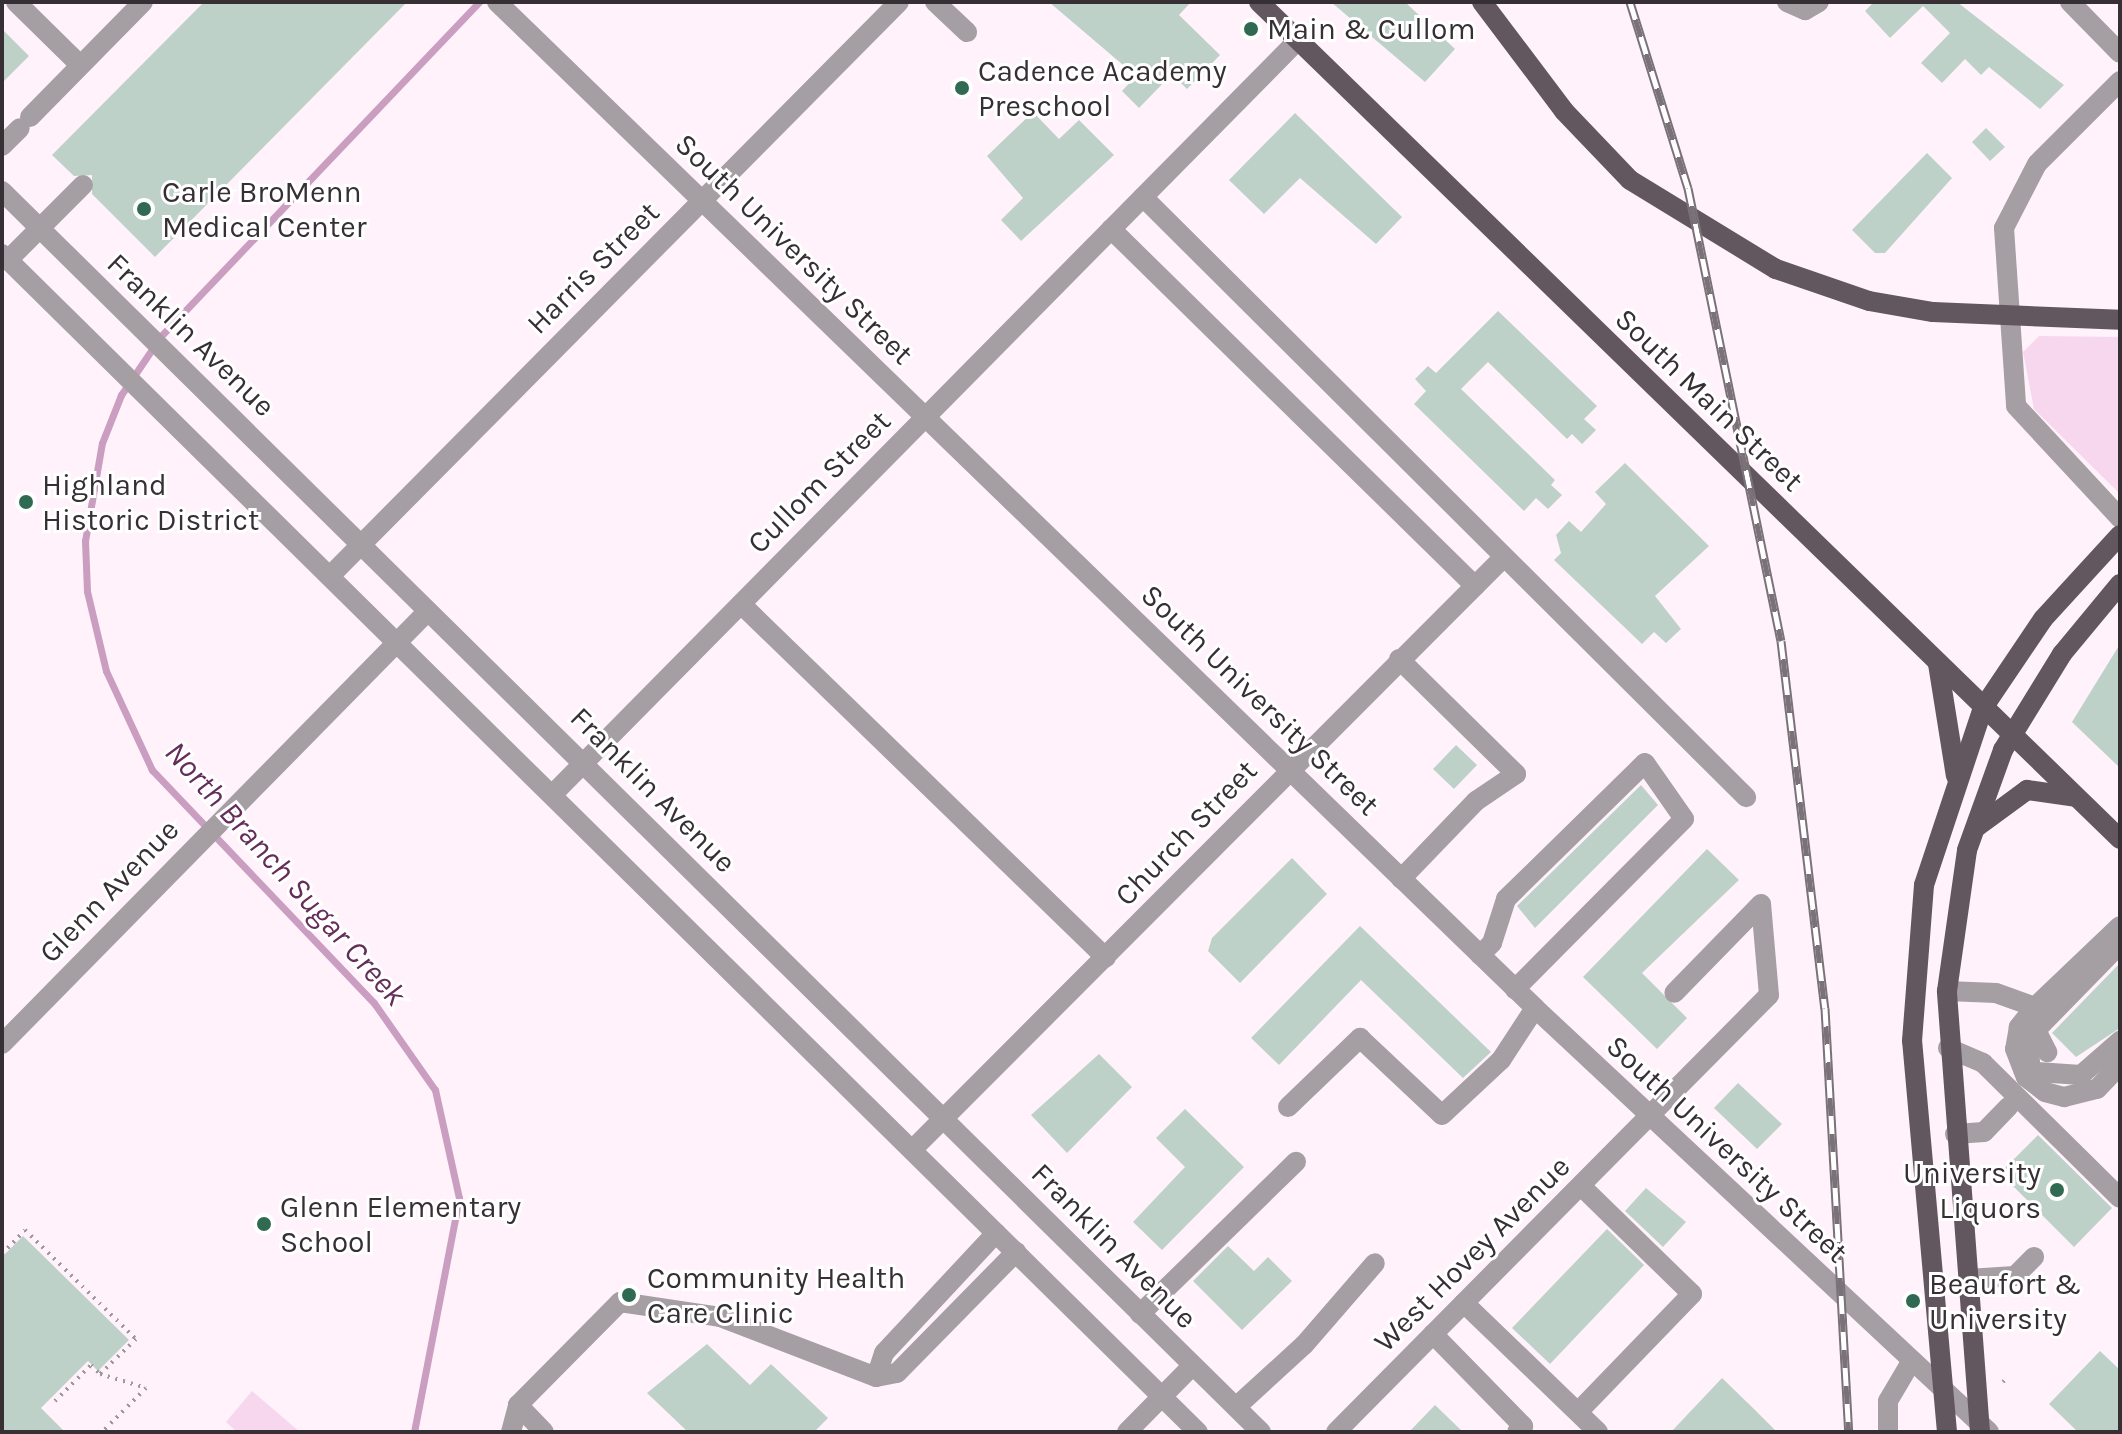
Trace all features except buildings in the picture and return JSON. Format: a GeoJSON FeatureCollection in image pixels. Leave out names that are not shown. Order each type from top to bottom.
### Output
{"type":"FeatureCollection","features":[{"type":"Feature","properties":{"kind":"main road","name":"South Main Street"},"geometry":{"type":"LineString","coordinates":[[1259,2],[2120,839]]}},
{"type":"Feature","properties":{"kind":"main road"},"geometry":{"type":"LineString","coordinates":[[1482,2],[1605,156],[1718,239],[1869,301],[2010,318],[2120,320]]}},
{"type":"Feature","properties":{"kind":"main road"},"geometry":{"type":"LineString","coordinates":[[1947,1432],[1915,1081],[1913,966],[1924,885],[1956,780],[1983,708],[2043,619],[2120,535]]}},
{"type":"Feature","properties":{"kind":"main road"},"geometry":{"type":"LineString","coordinates":[[1983,1430],[1948,1048],[1947,991],[1972,832],[2012,735],[2062,654],[2120,584]]}},
{"type":"Feature","properties":{"kind":"main road"},"geometry":{"type":"LineString","coordinates":[[1938,664],[1956,780]]}},
{"type":"Feature","properties":{"kind":"main road"},"geometry":{"type":"LineString","coordinates":[[1972,832],[2027,790],[2076,797]]}},
{"type":"Feature","properties":{"kind":"street"},"geometry":{"type":"LineString","coordinates":[[16,2],[80,65]]}},
{"type":"Feature","properties":{"kind":"street"},"geometry":{"type":"LineString","coordinates":[[2,146],[143,2]]}},
{"type":"Feature","properties":{"kind":"street","name":"South University Street"},"geometry":{"type":"LineString","coordinates":[[497,2],[1515,989],[1983,1430]]}},
{"type":"Feature","properties":{"kind":"street","name":"Harris Street"},"geometry":{"type":"LineString","coordinates":[[330,576],[899,2]]}},
{"type":"Feature","properties":{"kind":"street"},"geometry":{"type":"LineString","coordinates":[[935,2],[967,32]]}},
{"type":"Feature","properties":{"kind":"street"},"geometry":{"type":"LineString","coordinates":[[1787,2],[1805,10],[1819,2]]}},
{"type":"Feature","properties":{"kind":"street"},"geometry":{"type":"LineString","coordinates":[[2070,2],[2120,53]]}},
{"type":"Feature","properties":{"kind":"street","name":"Cullom Street"},"geometry":{"type":"LineString","coordinates":[[552,795],[1298,40]]}},
{"type":"Feature","properties":{"kind":"street"},"geometry":{"type":"LineString","coordinates":[[2120,81],[2037,164],[2012,203],[2004,228],[2016,406],[2120,518]]}},
{"type":"Feature","properties":{"kind":"street"},"geometry":{"type":"LineString","coordinates":[[83,185],[5,257],[1198,1432]]}},
{"type":"Feature","properties":{"kind":"street","name":"Franklin Avenue"},"geometry":{"type":"LineString","coordinates":[[2,191],[1261,1432]]}},
{"type":"Feature","properties":{"kind":"street"},"geometry":{"type":"LineString","coordinates":[[1143,197],[1746,797]]}},
{"type":"Feature","properties":{"kind":"street"},"geometry":{"type":"LineString","coordinates":[[1111,229],[1475,586]]}},
{"type":"Feature","properties":{"kind":"street","name":"Church Street"},"geometry":{"type":"LineString","coordinates":[[912,1150],[946,1122],[1399,659],[1503,558]]}},
{"type":"Feature","properties":{"kind":"street"},"geometry":{"type":"LineString","coordinates":[[741,604],[1106,958]]}},
{"type":"Feature","properties":{"kind":"street","name":"Glenn Avenue"},"geometry":{"type":"LineString","coordinates":[[2,1044],[428,611]]}},
{"type":"Feature","properties":{"kind":"street"},"geometry":{"type":"LineString","coordinates":[[1399,659],[1516,774],[1476,801],[1401,879]]}},
{"type":"Feature","properties":{"kind":"street"},"geometry":{"type":"LineString","coordinates":[[1480,955],[1492,943],[1506,899],[1645,763],[1684,819],[1515,989]]}},
{"type":"Feature","properties":{"kind":"street","name":"West Hovey Avenue"},"geometry":{"type":"LineString","coordinates":[[1336,1432],[1769,995],[1761,904],[1674,993]]}},
{"type":"Feature","properties":{"kind":"street"},"geometry":{"type":"LineString","coordinates":[[2118,928],[2035,1007],[2019,1027],[2015,1049],[2026,1077],[2045,1092],[2064,1097],[2097,1089],[2120,1065]]}},
{"type":"Feature","properties":{"kind":"street"},"geometry":{"type":"LineString","coordinates":[[2118,928],[2117,947],[2036,1030],[2042,1062],[2066,1076],[2093,1068],[2120,1041]]}},
{"type":"Feature","properties":{"kind":"street"},"geometry":{"type":"LineString","coordinates":[[1947,991],[1996,993],[2035,1007]]}},
{"type":"Feature","properties":{"kind":"street"},"geometry":{"type":"LineString","coordinates":[[1288,1107],[1360,1038],[1442,1115],[1501,1060],[1535,1008]]}},
{"type":"Feature","properties":{"kind":"street"},"geometry":{"type":"LineString","coordinates":[[1948,1048],[1983,1063],[2120,1198]]}},
{"type":"Feature","properties":{"kind":"street"},"geometry":{"type":"LineString","coordinates":[[1955,1134],[1984,1132],[2008,1107]]}},
{"type":"Feature","properties":{"kind":"street"},"geometry":{"type":"LineString","coordinates":[[1140,1314],[1296,1162]]}},
{"type":"Feature","properties":{"kind":"street"},"geometry":{"type":"LineString","coordinates":[[1578,1412],[1692,1294],[1581,1186]]}},
{"type":"Feature","properties":{"kind":"street"},"geometry":{"type":"LineString","coordinates":[[876,1377],[884,1353],[996,1233]]}},
{"type":"Feature","properties":{"kind":"street"},"geometry":{"type":"LineString","coordinates":[[511,1432],[518,1405],[620,1302],[720,1317],[876,1377],[897,1373],[1016,1252]]}},
{"type":"Feature","properties":{"kind":"street"},"geometry":{"type":"LineString","coordinates":[[1968,1279],[2015,1276],[2034,1257]]}},
{"type":"Feature","properties":{"kind":"street"},"geometry":{"type":"LineString","coordinates":[[1236,1407],[1304,1345],[1375,1263]]}},
{"type":"Feature","properties":{"kind":"street"},"geometry":{"type":"LineString","coordinates":[[1464,1303],[1598,1432]]}},
{"type":"Feature","properties":{"kind":"street"},"geometry":{"type":"LineString","coordinates":[[1433,1334],[1523,1426],[1517,1432]]}},
{"type":"Feature","properties":{"kind":"street"},"geometry":{"type":"LineString","coordinates":[[1888,1430],[1888,1401],[1911,1362]]}},
{"type":"Feature","properties":{"kind":"street"},"geometry":{"type":"LineString","coordinates":[[1127,1432],[1192,1366]]}},
{"type":"Feature","properties":{"kind":"street"},"geometry":{"type":"LineString","coordinates":[[518,1405],[544,1432]]}},
{"type":"Feature","properties":{"kind":"path"},"geometry":{"type":"LineString","coordinates":[[2,1254],[25,1230],[136,1339],[100,1374]]}},
{"type":"Feature","properties":{"kind":"path"},"geometry":{"type":"LineString","coordinates":[[55,1401],[91,1365],[100,1374],[146,1388],[102,1432]]}},
{"type":"Feature","properties":{"kind":"shaded area"},"geometry":{"type":"Polygon","coordinates":[[[2039,336],[2120,337],[2120,494],[2034,409],[2023,352],[2039,336]]]}},
{"type":"Feature","properties":{"kind":"shaded area"},"geometry":{"type":"Polygon","coordinates":[[[252,1391],[300,1432],[237,1432],[226,1422],[252,1391]]]}},
{"type":"Feature","properties":{"kind":"waterway","name":"North Branch Sugar Creek"},"geometry":{"type":"LineString","coordinates":[[414,1432],[459,1198],[435,1090],[374,1003],[152,770],[106,671],[87,591],[85,541],[102,443],[121,395],[161,336],[479,2]]}},
{"type":"Feature","properties":{"kind":"railway"},"geometry":{"type":"LineString","coordinates":[[1630,2],[1688,188],[1781,641],[1825,1008],[1849,1432]]}},
{"type":"Feature","properties":{"kind":"place","name":"Main & Cullom"},"geometry":{"type":"Point","coordinates":[1251,29]}},
{"type":"Feature","properties":{"kind":"place","name":"Cadence Academy Preschool"},"geometry":{"type":"Point","coordinates":[962,88]}},
{"type":"Feature","properties":{"kind":"place","name":"Carle BroMenn Medical Center"},"geometry":{"type":"Point","coordinates":[144,209]}},
{"type":"Feature","properties":{"kind":"place","name":"Highland Historic District"},"geometry":{"type":"Point","coordinates":[26,502]}},
{"type":"Feature","properties":{"kind":"place","name":"University Liquors"},"geometry":{"type":"Point","coordinates":[2057,1190]}},
{"type":"Feature","properties":{"kind":"place","name":"Glenn Elementary School"},"geometry":{"type":"Point","coordinates":[264,1224]}},
{"type":"Feature","properties":{"kind":"place","name":"Community Health Care Clinic"},"geometry":{"type":"Point","coordinates":[629,1295]}},
{"type":"Feature","properties":{"kind":"place","name":"Beaufort & University"},"geometry":{"type":"Point","coordinates":[1913,1301]}}]}
